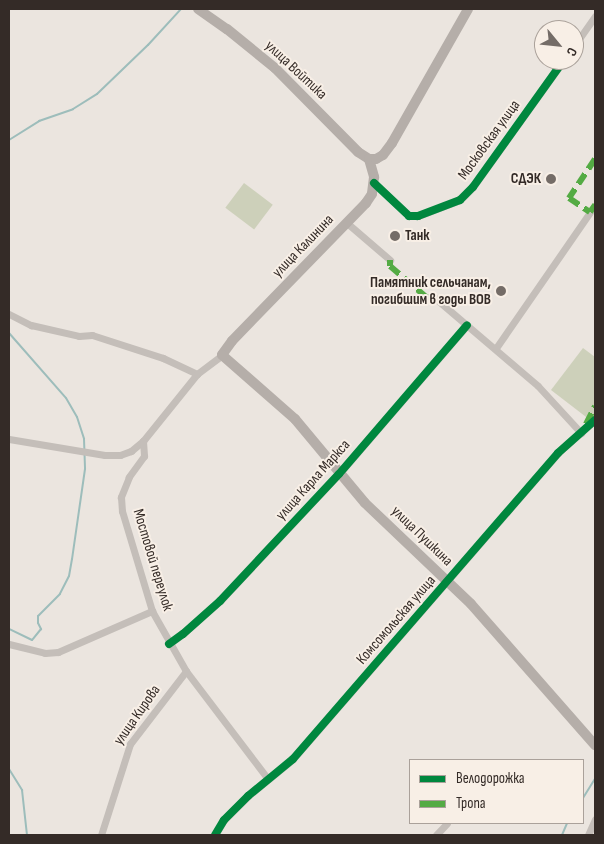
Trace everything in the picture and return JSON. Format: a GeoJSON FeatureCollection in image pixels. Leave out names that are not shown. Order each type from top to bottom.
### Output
{"type":"FeatureCollection","features":[{"type":"Feature","properties":{"kind":"main road","name":"улица Войтика"},"geometry":{"type":"LineString","coordinates":[[198,9],[227,28],[275,68],[358,152],[369,159]]}},
{"type":"Feature","properties":{"kind":"main road"},"geometry":{"type":"LineString","coordinates":[[374,183],[373,169],[369,159],[376,159],[383,155],[392,143],[468,9]]}},
{"type":"Feature","properties":{"kind":"main road","name":"улица Калинина"},"geometry":{"type":"LineString","coordinates":[[222,355],[232,341],[369,199],[374,183]]}},
{"type":"Feature","properties":{"kind":"main road","name":"улица Пушкина"},"geometry":{"type":"LineString","coordinates":[[222,355],[295,419],[339,474],[393,530],[471,604],[595,745]]}},
{"type":"Feature","properties":{"kind":"street"},"geometry":{"type":"LineString","coordinates":[[584,32],[595,16]]}},
{"type":"Feature","properties":{"kind":"street","name":"Московская улица"},"geometry":{"type":"LineString","coordinates":[[374,183],[409,216],[418,216],[460,200],[473,187],[557,70]]}},
{"type":"Feature","properties":{"kind":"street"},"geometry":{"type":"LineString","coordinates":[[496,348],[590,212]]}},
{"type":"Feature","properties":{"kind":"street"},"geometry":{"type":"LineString","coordinates":[[347,222],[390,260]]}},
{"type":"Feature","properties":{"kind":"street"},"geometry":{"type":"LineString","coordinates":[[434,298],[496,348],[538,386],[581,433]]}},
{"type":"Feature","properties":{"kind":"street"},"geometry":{"type":"LineString","coordinates":[[9,314],[31,325],[79,336],[92,335],[163,358],[197,374]]}},
{"type":"Feature","properties":{"kind":"street","name":"улица Карла Маркса"},"geometry":{"type":"LineString","coordinates":[[169,644],[220,601],[339,474],[467,325]]}},
{"type":"Feature","properties":{"kind":"street","name":"улица Калинина"},"geometry":{"type":"LineString","coordinates":[[9,439],[95,454],[120,455],[131,451],[143,441],[197,374],[222,355]]}},
{"type":"Feature","properties":{"kind":"street","name":"Комсомольская улица"},"geometry":{"type":"LineString","coordinates":[[215,835],[224,820],[268,779],[293,759],[558,453],[595,420]]}},
{"type":"Feature","properties":{"kind":"street","name":"Мостовой переулок"},"geometry":{"type":"LineString","coordinates":[[143,441],[144,456],[124,485],[121,497],[122,511],[152,611],[186,671],[268,779]]}},
{"type":"Feature","properties":{"kind":"street"},"geometry":{"type":"LineString","coordinates":[[9,644],[45,653],[58,652],[152,611]]}},
{"type":"Feature","properties":{"kind":"street","name":"улица Кирова"},"geometry":{"type":"LineString","coordinates":[[101,835],[130,744],[186,671]]}},
{"type":"Feature","properties":{"kind":"street"},"geometry":{"type":"LineString","coordinates":[[588,835],[595,819]]}},
{"type":"Feature","properties":{"kind":"street"},"geometry":{"type":"LineString","coordinates":[[436,835],[446,824]]}},
{"type":"Feature","properties":{"kind":"green space"},"geometry":{"type":"Polygon","coordinates":[[[244,183],[273,205],[254,229],[225,208],[244,183]]]}},
{"type":"Feature","properties":{"kind":"green space"},"geometry":{"type":"Polygon","coordinates":[[[583,348],[595,357],[595,415],[590,420],[551,390],[583,348]]]}},
{"type":"Feature","properties":{"kind":"waterway"},"geometry":{"type":"LineString","coordinates":[[9,140],[39,121],[73,109],[97,94],[148,45],[181,9]]}},
{"type":"Feature","properties":{"kind":"waterway"},"geometry":{"type":"LineString","coordinates":[[9,333],[66,398],[77,417],[84,439],[85,469],[69,576],[60,594],[38,616],[38,623],[41,629],[32,640],[9,629]]}},
{"type":"Feature","properties":{"kind":"waterway"},"geometry":{"type":"LineString","coordinates":[[9,769],[22,790],[27,835]]}},
{"type":"Feature","properties":{"kind":"waterway"},"geometry":{"type":"LineString","coordinates":[[584,796],[595,779]]}},
{"type":"Feature","properties":{"kind":"waterway"},"geometry":{"type":"LineString","coordinates":[[562,835],[567,824]]}},
{"type":"Feature","properties":{"kind":"marked path"},"geometry":{"type":"LineString","coordinates":[[595,159],[569,198],[590,212],[595,205]]}},
{"type":"Feature","properties":{"kind":"marked path"},"geometry":{"type":"LineString","coordinates":[[390,260],[390,266],[426,297],[435,298]]}},
{"type":"Feature","properties":{"kind":"marked path"},"geometry":{"type":"LineString","coordinates":[[586,424],[595,406]]}},
{"type":"Feature","properties":{"kind":"cycle path"},"geometry":{"type":"LineString","coordinates":[[374,183],[409,216],[418,216],[460,200],[473,187],[557,70]]}},
{"type":"Feature","properties":{"kind":"cycle path"},"geometry":{"type":"LineString","coordinates":[[169,644],[220,601],[339,474],[467,325]]}},
{"type":"Feature","properties":{"kind":"cycle path"},"geometry":{"type":"LineString","coordinates":[[215,835],[224,820],[248,796],[293,759],[558,453],[595,420]]}},
{"type":"Feature","properties":{"kind":"place","name":"СДЭК"},"geometry":{"type":"Point","coordinates":[551,179]}},
{"type":"Feature","properties":{"kind":"place","name":"Танк"},"geometry":{"type":"Point","coordinates":[395,236]}},
{"type":"Feature","properties":{"kind":"place","name":"Памятник сельчанам, погибшим в годы ВОВ"},"geometry":{"type":"Point","coordinates":[501,291]}}]}
